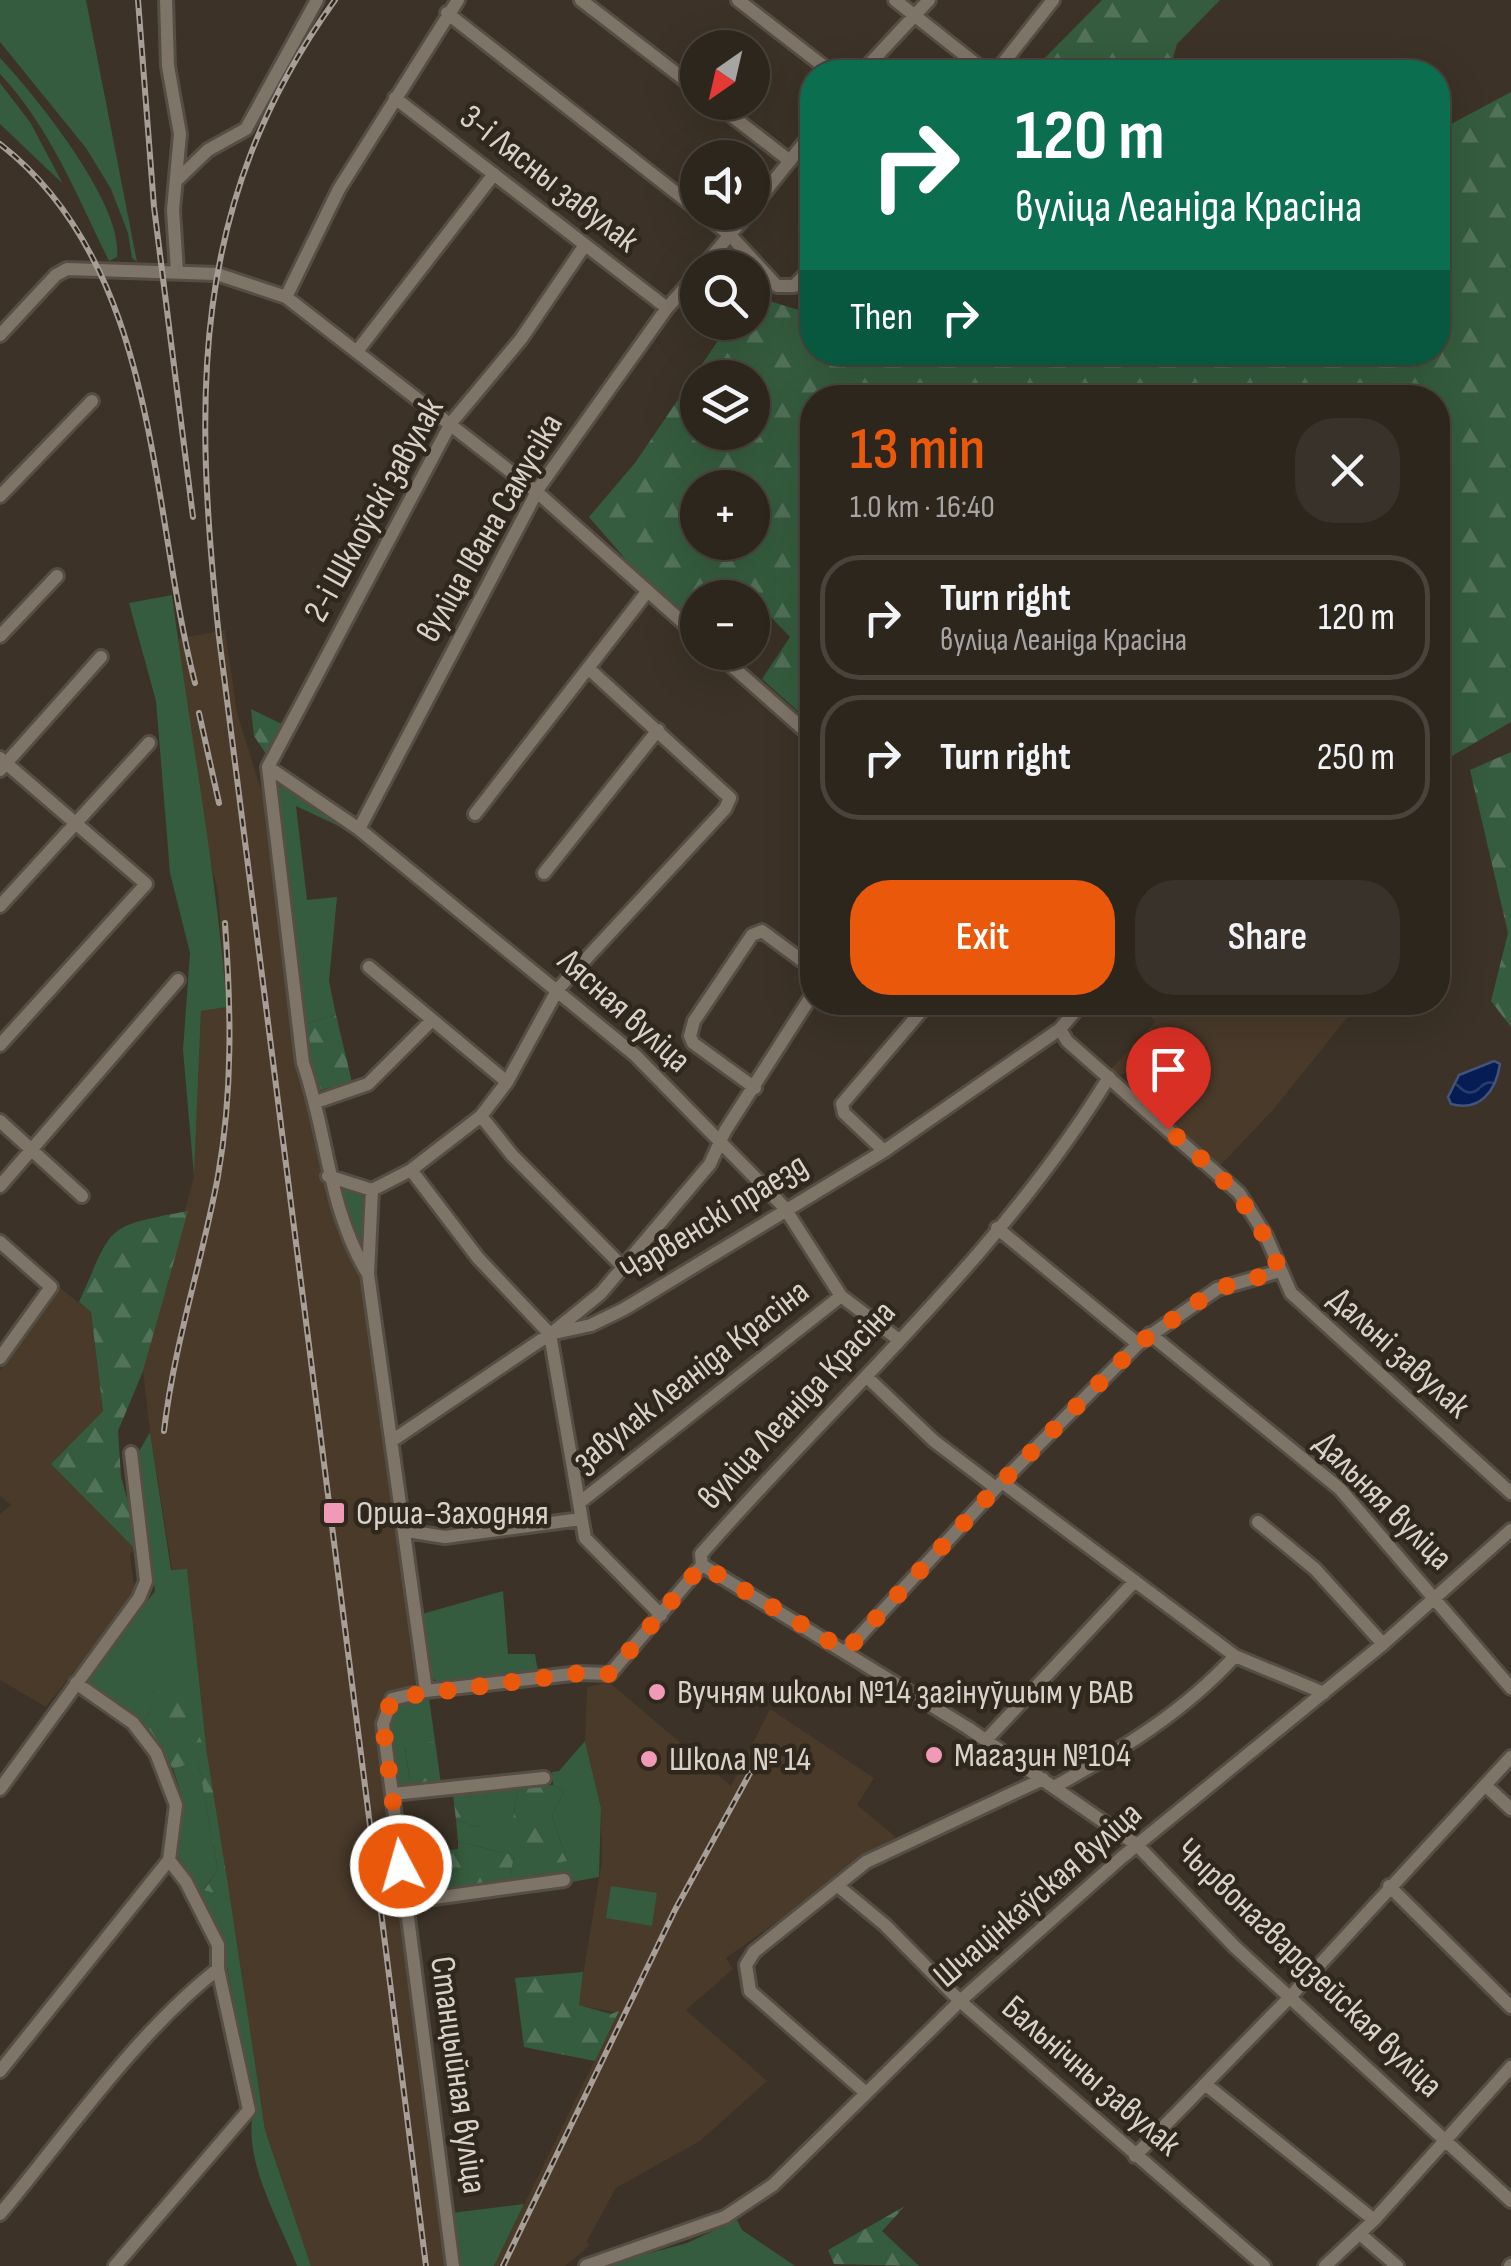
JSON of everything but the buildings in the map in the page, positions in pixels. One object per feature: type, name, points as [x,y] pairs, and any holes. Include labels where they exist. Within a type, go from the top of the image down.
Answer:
[{"type":"street","points":[[166,0],[168,66],[180,134],[177,272]]},
{"type":"street","points":[[177,180],[208,150],[246,130],[317,0]]},
{"type":"street","points":[[286,297],[339,189],[458,0]]},
{"type":"street","points":[[581,0],[680,76]]},
{"type":"street","points":[[738,0],[816,60]]},
{"type":"street","points":[[895,0],[971,60]]},
{"type":"street","points":[[874,60],[929,0]]},
{"type":"street","points":[[1006,60],[1053,0]]},
{"type":"street","points":[[447,13],[680,196]]},
{"type":"street","name":"3-і Лясны завулак","points":[[395,98],[666,308]]},
{"type":"street","points":[[737,120],[790,162]]},
{"type":"street","name":"вуліца Івана Самусіка","points":[[770,186],[800,148]]},
{"type":"street","points":[[358,350],[494,174]]},
{"type":"street","points":[[724,230],[777,286],[794,286],[800,280]]},
{"type":"street","name":"вуліца Івана Самусіка","points":[[717,250],[734,230]]},
{"type":"street","name":"2-і Шклоўскі завулак","points":[[268,767],[451,423],[521,338],[585,245]]},
{"type":"street","points":[[0,335],[56,275],[68,268],[218,274],[286,297],[538,493],[680,620]]},
{"type":"street","name":"вуліца Івана Самусіка","points":[[359,829],[538,493],[680,292]]},
{"type":"street","points":[[0,496],[92,401]]},
{"type":"street","points":[[0,636],[57,576]]},
{"type":"street","points":[[475,814],[647,592]]},
{"type":"street","points":[[0,1045],[146,884],[76,821],[2,764],[101,657]]},
{"type":"street","points":[[328,1176],[372,1190],[411,1170],[481,1116],[507,1082],[558,988],[717,820],[730,798],[588,668]]},
{"type":"street","points":[[737,670],[800,726]]},
{"type":"street","points":[[544,873],[658,730]]},
{"type":"street","points":[[0,906],[149,743]]},
{"type":"street","points":[[268,767],[303,1063],[316,1102],[328,1176],[344,1233],[368,1274]]},
{"type":"street","name":"Лясная вуліца","points":[[268,767],[359,829],[558,988],[635,1055],[784,1207],[840,1296],[898,1340]]},
{"type":"street","points":[[755,1088],[693,1043],[690,1036],[694,1021],[752,935],[762,931],[800,959]]},
{"type":"street","points":[[368,967],[507,1082]]},
{"type":"street","points":[[0,1186],[178,980]]},
{"type":"street","points":[[411,1170],[478,1258],[550,1334],[602,1293],[710,1164],[725,1131],[800,1014]]},
{"type":"street","points":[[884,1150],[844,1112],[842,1104],[918,1015]]},
{"type":"street","name":"Чэрвенскі праезд","points":[[392,1440],[550,1334],[590,1325],[624,1308],[784,1207],[884,1150],[1060,1030],[1072,1015]]},
{"type":"street","points":[[316,1102],[368,1084],[432,1020]]},
{"type":"street","name":"Дальні завулак","points":[[1060,1030],[1240,1193],[1266,1236],[1291,1293],[1511,1492]]},
{"type":"street","name":"вуліца Леаніда Красіна","points":[[426,1691],[580,1673],[610,1674],[702,1565],[701,1554],[783,1460],[868,1378],[997,1228],[1088,1112],[1109,1078]]},
{"type":"street","points":[[481,1116],[512,1156],[623,1267]]},
{"type":"street","points":[[0,1121],[82,1196]]},
{"type":"street","points":[[372,1190],[368,1274],[407,1530],[426,1691]]},
{"type":"street","name":"Дальняя вуліца","points":[[997,1228],[1340,1489],[1511,1688]]},
{"type":"street","points":[[0,1242],[51,1287],[0,1358]]},
{"type":"street","points":[[846,1651],[999,1485],[1144,1339],[1216,1289],[1280,1271]]},
{"type":"street","name":"завулак Леаніда Красіна","points":[[579,1503],[840,1296]]},
{"type":"street","name":"завулак Леаніда Красіна","points":[[550,1334],[586,1538],[661,1615]]},
{"type":"street","points":[[868,1378],[934,1440],[1135,1580],[1234,1656],[1324,1693]]},
{"type":"street","points":[[0,1789],[139,1598],[146,1581],[131,1453]]},
{"type":"street","points":[[407,1530],[445,1537],[581,1519]]},
{"type":"street","points":[[1258,1522],[1315,1568],[1384,1644]]},
{"type":"street","name":"Шчацінкаўская вуліца","points":[[586,2266],[725,2217],[750,2203],[960,2001],[1138,1844],[1384,1644],[1511,1530]]},
{"type":"street","name":"Чырвонагвардзейская вуліца","points":[[702,1565],[986,1740],[1138,1844],[1289,1998],[1511,2201]]},
{"type":"street","points":[[986,1740],[1135,1580]]},
{"type":"street","points":[[866,2093],[750,1992],[746,1977],[754,1952],[866,1862],[1048,1783],[1176,1713],[1199,1696],[1234,1656]]},
{"type":"street","points":[[0,2071],[169,1860],[176,1805],[156,1753],[133,1722],[76,1683]]},
{"type":"street","name":"Станцыйная вуліца","points":[[426,1691],[392,1698],[384,1710],[453,2266]]},
{"type":"street","points":[[1135,2156],[1289,1998],[1511,1757]]},
{"type":"street","points":[[392,1794],[544,1778]]},
{"type":"street","points":[[1485,1785],[1511,1809]]},
{"type":"street","points":[[115,2266],[248,2110],[218,1969],[218,1945],[186,1882],[169,1860]]},
{"type":"street","points":[[405,1902],[564,1880]]},
{"type":"street","name":"Бальнічны завулак","points":[[838,1886],[884,1925],[960,2001],[1264,2266]]},
{"type":"street","points":[[1390,1886],[1511,2007]]},
{"type":"street","points":[[0,2214],[194,1988],[218,1969]]},
{"type":"street","points":[[1325,2266],[1448,2141],[1511,2067]]},
{"type":"street","points":[[1205,2084],[1374,2220]]},
{"type":"street","points":[[1360,2234],[1397,2266]]},
{"type":"shaded area","points":[[225,630],[237,713],[265,802],[296,1059],[310,1099],[338,1233],[364,1276],[420,1699],[406,1701],[388,1724],[457,2266],[311,2266],[265,2130],[207,1754],[187,1570],[172,1570],[150,1432],[143,1371],[194,1176],[201,1011],[226,1007],[218,892],[206,845],[177,639]]},
{"type":"shaded area","points":[[1149,1015],[1349,1015],[1273,1110],[1217,1169],[1173,1128],[1184,1113],[1168,1098],[1165,1101],[1135,1069],[1117,1076],[1110,1070],[1155,1022]]},
{"type":"shaded area","points":[[60,1288],[91,1312],[103,1411],[51,1464],[135,1549],[130,1554],[135,1594],[46,1707],[0,1680],[0,1514],[11,1505],[0,1496],[0,1370]]},
{"type":"shaded area","points":[[609,1682],[731,1786],[770,1709],[874,1778],[857,1805],[896,1837],[726,1958],[733,1969],[686,2010],[767,2081],[700,2141],[616,2188],[587,2241],[589,2246],[565,2266],[494,2266],[618,2013],[578,2005],[602,1861],[601,1808],[585,1741],[587,1687]]},
{"type":"green space","points":[[0,0],[86,0],[137,262],[132,258],[128,233],[111,189],[86,148],[0,42]]},
{"type":"green space","points":[[1102,0],[1220,0],[1177,44],[1172,60],[1043,60]]},
{"type":"green space","points":[[0,58],[55,124],[93,181],[107,209],[117,257],[109,261],[48,139],[0,74]]},
{"type":"green space","points":[[0,83],[30,122],[63,184],[0,124]]},
{"type":"green space","points":[[1511,92],[1511,722],[1450,757],[1450,385],[800,385],[800,713],[762,679],[790,637],[770,616],[770,580],[680,580],[680,610],[642,578],[589,517],[635,463],[680,397],[680,450],[770,450],[770,360],[705,360],[718,340],[770,340],[770,301],[800,310],[800,365],[1450,365],[1450,125]]},
{"type":"green space","points":[[172,595],[210,852],[227,1007],[201,1011],[194,1176],[183,1050],[190,953],[170,873],[156,701],[129,603]]},
{"type":"green space","points":[[251,709],[284,725],[266,754],[254,736]]},
{"type":"green space","points":[[1511,752],[1511,1027],[1491,1001],[1508,933],[1470,770]]},
{"type":"green space","points":[[275,787],[284,787],[347,830],[296,806],[307,900],[337,897],[329,981],[336,1015],[304,1024]]},
{"type":"green space","points":[[336,1015],[352,1082],[321,1090],[309,1058],[304,1024]]},
{"type":"green space","points":[[344,1187],[366,1198],[364,1252],[350,1233],[339,1192]]},
{"type":"green space","points":[[188,1211],[143,1371],[118,1431],[121,1477],[139,1542],[135,1549],[51,1464],[103,1411],[91,1312],[79,1302],[106,1244],[125,1227]]},
{"type":"green space","points":[[150,1432],[171,1570],[187,1569],[207,1754],[190,1721],[160,1698],[143,1722],[90,1685],[88,1679],[155,1591],[137,1455]]},
{"type":"green space","points":[[503,1591],[508,1654],[535,1654],[538,1672],[437,1681],[431,1678],[422,1614]]},
{"type":"green space","points":[[175,1682],[207,1754],[230,1898],[204,1890],[218,1870],[198,1761],[173,1769],[143,1722],[159,1699],[157,1686]]},
{"type":"green space","points":[[429,1698],[435,1741],[405,1748],[411,1788],[398,1789],[388,1724],[394,1705]]},
{"type":"green space","points":[[435,1741],[441,1784],[411,1788],[405,1747]]},
{"type":"green space","points":[[585,1741],[601,1808],[599,1877],[572,1882],[567,1873],[510,1882],[514,1855],[458,1842],[456,1820],[477,1827],[492,1814],[485,1791],[518,1788],[513,1819],[567,1861],[552,1816],[564,1791],[553,1785],[552,1772],[559,1771]]},
{"type":"green space","points":[[198,1760],[218,1870],[204,1889],[230,1898],[265,2130],[311,2266],[297,2266],[257,2168],[251,2128],[254,2108],[222,1940],[177,1854],[182,1796],[173,1769]]},
{"type":"green space","points":[[553,1785],[564,1791],[552,1816],[567,1861],[531,1868],[513,1819],[518,1788]]},
{"type":"green space","points":[[485,1791],[493,1814],[477,1827],[456,1820],[453,1794]]},
{"type":"green space","points":[[458,1842],[514,1855],[510,1882],[411,1896],[406,1855],[458,1849]]},
{"type":"green space","points":[[611,1886],[657,1893],[652,1926],[606,1918]]},
{"type":"green space","points":[[583,1972],[579,2005],[611,2014],[619,2011],[595,2061],[524,2047],[515,1978]]},
{"type":"green space","points":[[524,2204],[494,2266],[457,2266],[451,2213]]},
{"type":"green space","points":[[905,2206],[882,2231],[919,2266],[834,2264],[828,2250]]},
{"type":"green space","points":[[737,2220],[742,2230],[795,2266],[602,2266],[687,2243]]},
{"type":"water","points":[[1494,1061],[1500,1064],[1498,1074],[1485,1097],[1470,1105],[1451,1104],[1448,1097],[1459,1075]]},
{"type":"railway","points":[[138,0],[154,207],[193,517]]},
{"type":"railway","points":[[335,0],[287,76],[251,152],[227,229],[212,306],[206,385],[206,466],[219,637],[426,2266]]},
{"type":"railway","points":[[0,144],[52,195],[92,256],[120,322],[140,393],[195,683]]},
{"type":"railway","points":[[199,713],[219,803]]},
{"type":"railway","points":[[164,1431],[174,1367],[223,1144],[229,1050],[225,923]]},
{"type":"railway","points":[[503,2266],[675,1910],[750,1773]]},
{"type":"place","name":"Орша-Заходняя","points":[[334,1513]]},
{"type":"place","name":"Вучням школы №14 загінуўшым у ВАВ","points":[[657,1692]]},
{"type":"place","name":"Магазин №104","points":[[934,1755]]},
{"type":"place","name":"Школа № 14","points":[[649,1759]]},
{"type":"route","points":[[401,1866],[383,1724],[384,1710],[392,1698],[580,1673],[610,1674],[702,1565],[846,1651],[996,1488],[1138,1344],[1216,1289],[1251,1276],[1280,1271],[1266,1236],[1240,1193],[1168,1129]]}]
